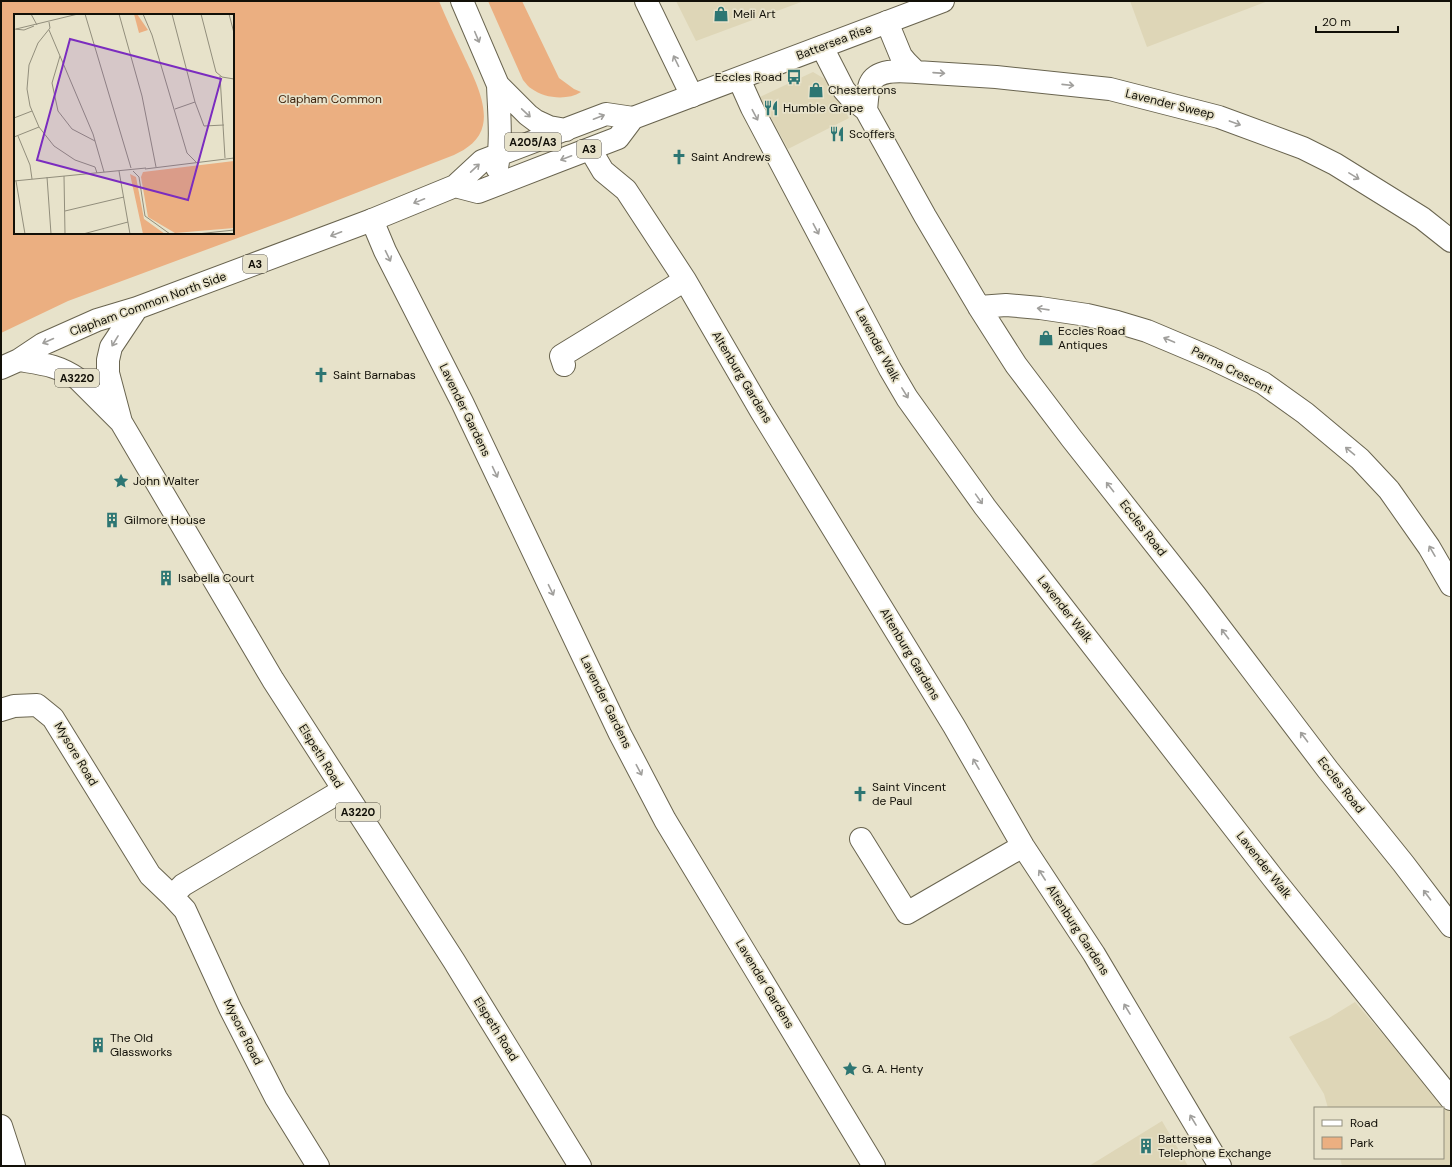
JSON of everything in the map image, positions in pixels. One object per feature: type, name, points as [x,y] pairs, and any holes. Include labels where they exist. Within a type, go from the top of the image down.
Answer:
[{"type":"main road","name":"A3","points":[[462,1],[498,85],[500,127],[499,155],[493,179],[486,188]]},
{"type":"main road","points":[[646,1],[692,96]]},
{"type":"main road","name":"Battersea Rise","points":[[634,118],[943,1]]},
{"type":"main road","points":[[887,22],[901,56],[916,72]]},
{"type":"main road","name":"Eccles Road","points":[[822,47],[844,90],[851,98],[866,110],[925,216],[979,307],[1016,365],[1072,439],[1191,589],[1328,770],[1451,926]]},
{"type":"main road","points":[[866,110],[870,83],[874,79],[883,73],[896,71],[916,72]]},
{"type":"main road","name":"Lavender Sweep","points":[[916,72],[996,77],[1110,89],[1219,117],[1303,148],[1335,164],[1422,218],[1451,241]]},
{"type":"main road","name":"Lavender Walk","points":[[739,79],[752,108],[890,369],[912,404],[994,519],[1273,878],[1451,1099]]},
{"type":"main road","name":"A3","points":[[498,85],[528,116],[549,127],[566,130],[606,114],[634,118]]},
{"type":"main road","name":"A3","points":[[455,186],[478,192],[618,138],[634,118]]},
{"type":"main road","name":"Clapham Common North Side","points":[[10,364],[43,344],[97,320],[137,308],[372,220],[455,186],[482,161],[566,130]]},
{"type":"main road","name":"Altenburg Gardens","points":[[590,149],[603,171],[626,190],[685,280],[765,418],[954,726],[1023,846],[1094,954],[1220,1166]]},
{"type":"main road","name":"Lavender Gardens","points":[[372,220],[385,251],[462,402],[620,734],[665,820],[874,1166]]},
{"type":"main road","points":[[564,365],[561,356],[685,280]]},
{"type":"main road","name":"Parma Crescent","points":[[979,307],[1006,305],[1040,308],[1087,315],[1117,322],[1147,331],[1204,355],[1263,383],[1285,398],[1360,459],[1390,490],[1429,547],[1451,585]]},
{"type":"main road","name":"Elspeth Road","points":[[121,422],[108,373],[108,360],[111,347],[137,308]]},
{"type":"main road","name":"Elspeth Road","points":[[10,364],[60,368],[72,374],[121,422],[273,680],[454,961],[580,1166]]},
{"type":"main road","name":"Mysore Road","points":[[1,710],[14,706],[37,705],[54,718],[150,875],[185,910],[230,1008],[276,1098],[318,1166]]},
{"type":"main road","points":[[172,896],[183,885],[343,790]]},
{"type":"main road","points":[[861,839],[907,913],[1023,846]]},
{"type":"main road","points":[[1,1126],[14,1166]]},
{"type":"shaded area","points":[[676,1],[804,1],[696,41]]},
{"type":"shaded area","points":[[1130,1],[1268,1],[1147,47]]},
{"type":"shaded area","points":[[813,72],[830,82],[849,118],[788,149],[760,97]]},
{"type":"shaded area","points":[[1355,1002],[1451,1113],[1451,1166],[1342,1166],[1340,1159],[1444,1159],[1444,1107],[1328,1107],[1324,1094],[1289,1037],[1329,1018]]},
{"type":"shaded area","name":"Battersea Telephone Exchange","points":[[1162,1121],[1188,1166],[1089,1166]]},
{"type":"green space","name":"Clapham Common","points":[[1,1],[439,1],[478,87],[483,107],[483,125],[476,140],[468,147],[454,155],[289,219],[68,301],[1,333]]},
{"type":"green space","points":[[488,1],[522,1],[559,78],[574,89],[581,92],[569,97],[556,97],[543,95],[528,86],[523,80]]},
{"type":"place","name":"Meli Art","points":[[721,14]]},
{"type":"place","name":"Eccles Road","points":[[794,77]]},
{"type":"place","name":"Chestertons","points":[[816,90]]},
{"type":"place","name":"Humble Grape","points":[[771,108]]},
{"type":"place","name":"Scoffers","points":[[837,134]]},
{"type":"place","name":"Saint Andrews","points":[[679,157]]},
{"type":"place","name":"Eccles Road Antiques","points":[[1046,338]]},
{"type":"place","name":"Saint Barnabas","points":[[321,375]]},
{"type":"place","name":"John Walter","points":[[121,481]]},
{"type":"place","name":"Gilmore House","points":[[112,520]]},
{"type":"place","name":"Isabella Court","points":[[166,578]]},
{"type":"place","name":"Saint Vincent de Paul","points":[[860,794]]},
{"type":"place","name":"The Old Glassworks","points":[[98,1045]]},
{"type":"place","name":"G. A. Henty","points":[[850,1069]]},
{"type":"place","name":"Battersea Telephone Exchange","points":[[1146,1146]]}]
